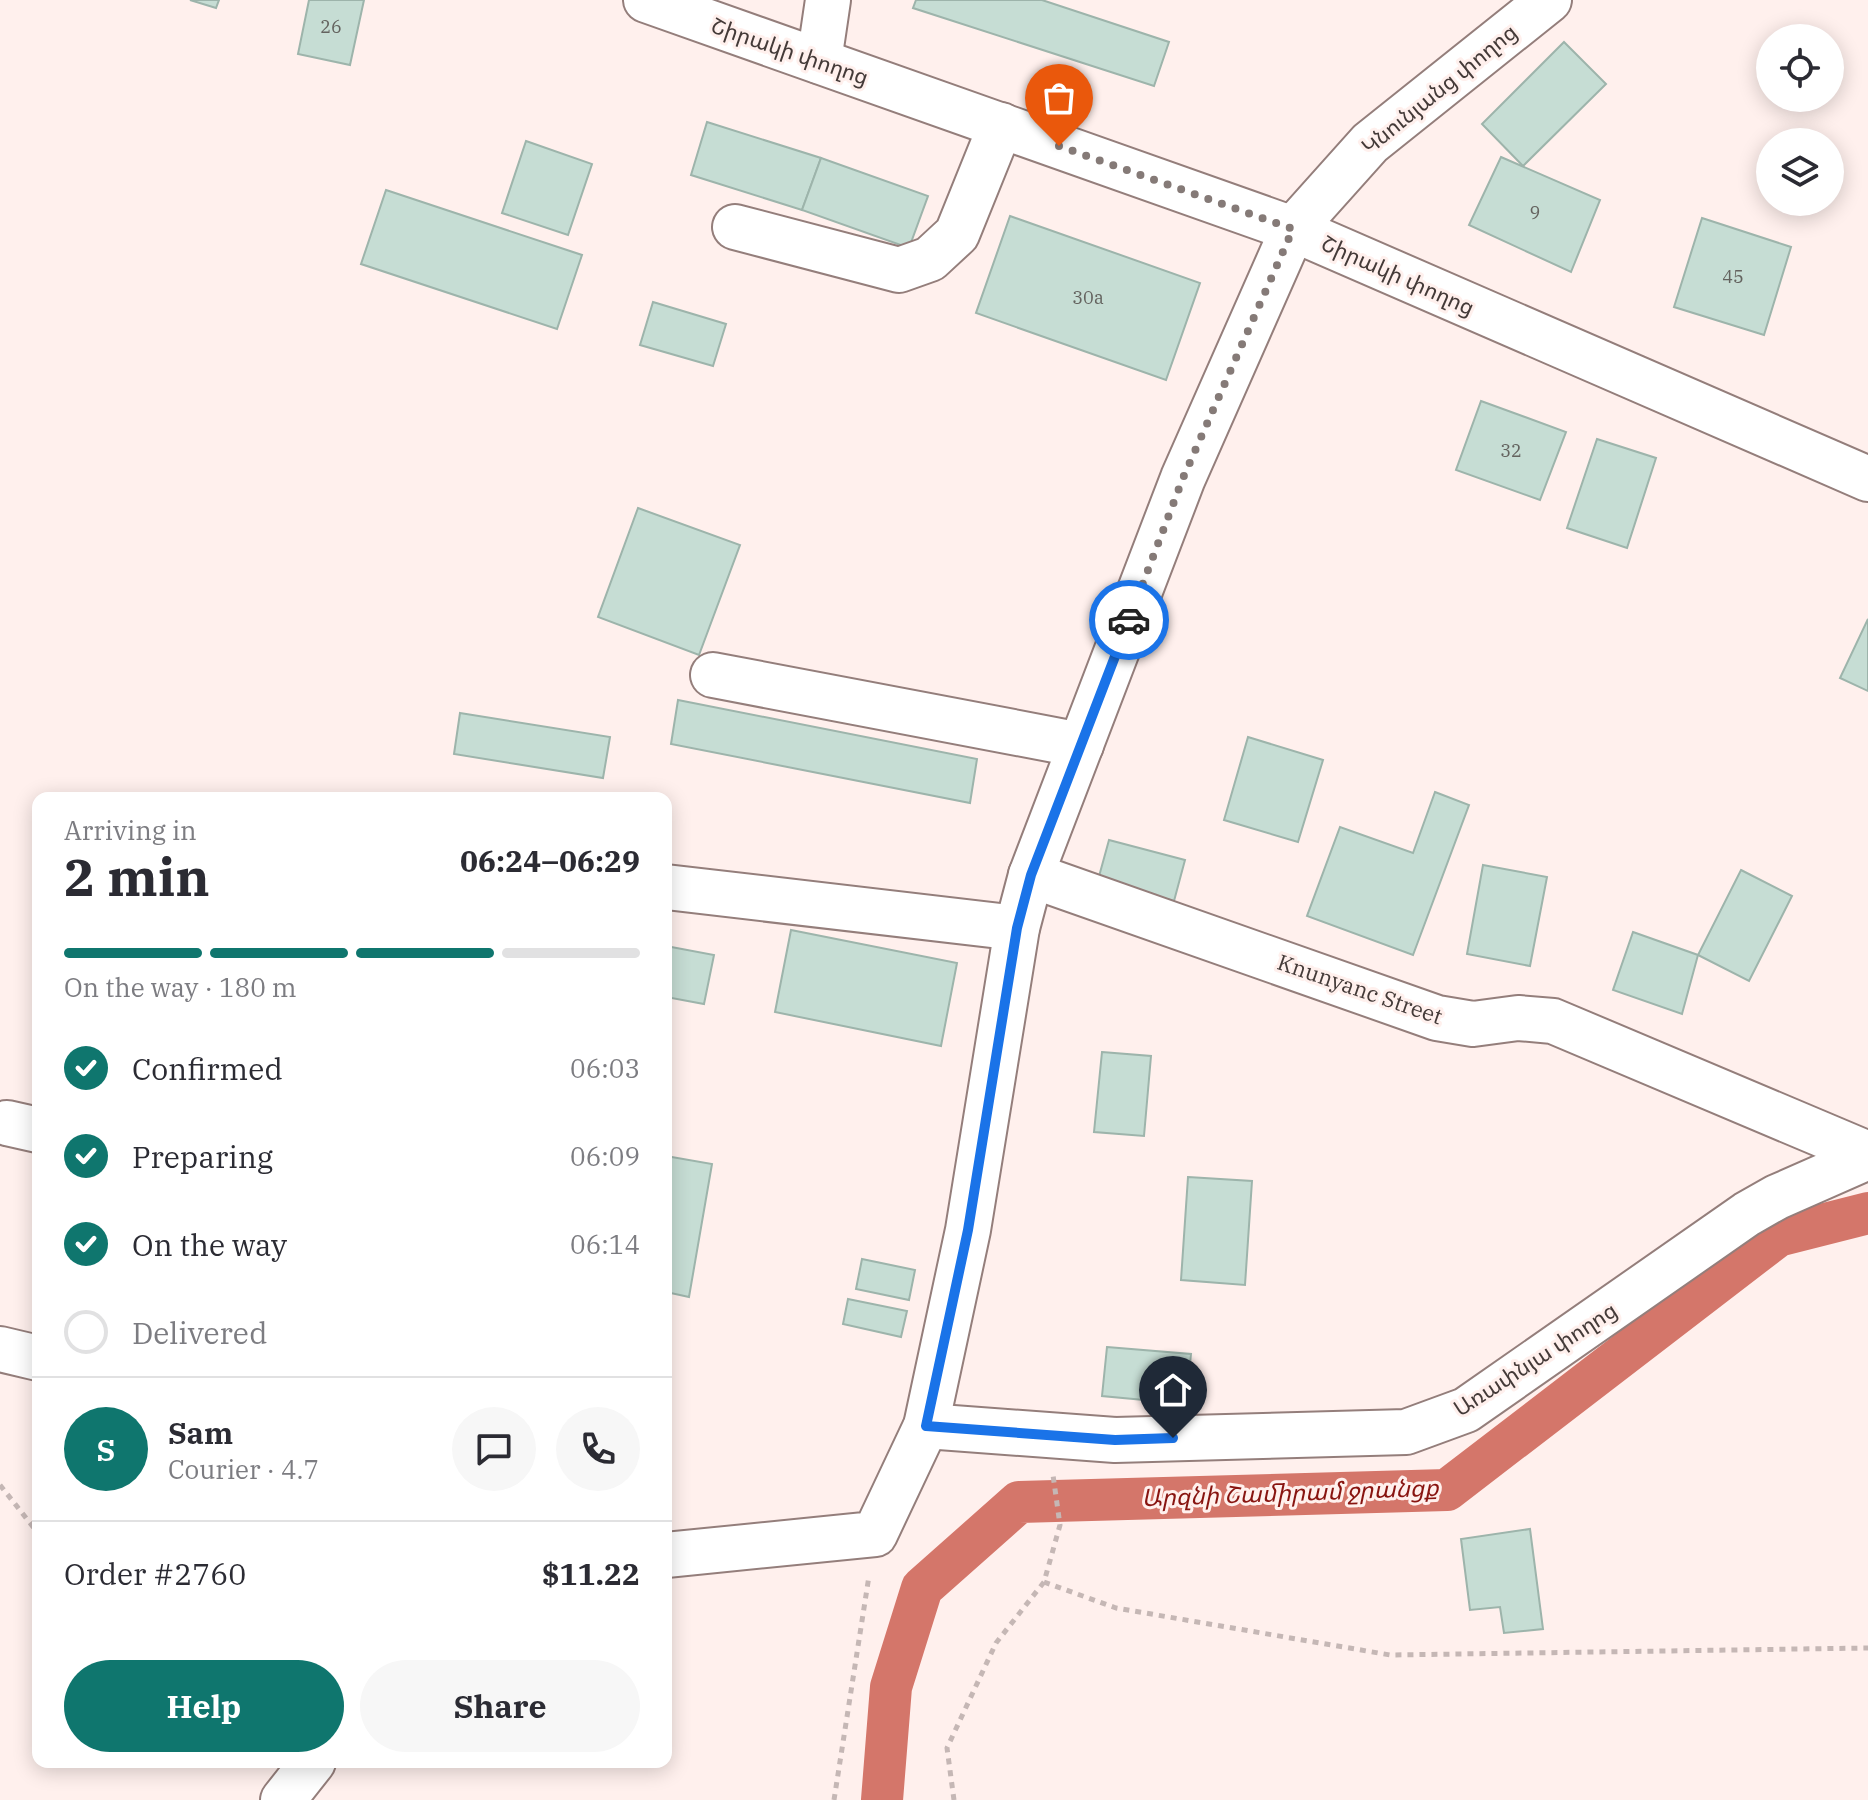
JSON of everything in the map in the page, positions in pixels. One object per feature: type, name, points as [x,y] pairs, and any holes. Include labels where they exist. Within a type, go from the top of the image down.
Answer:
[{"type":"street","name":"Շիրակի փողոց","points":[[646,0],[1293,229],[1868,479]]},
{"type":"street","points":[[819,61],[828,0]]},
{"type":"street","name":"Կնունյանց փողոց","points":[[875,1534],[926,1426],[968,1230],[1017,928],[1031,875],[1183,478],[1293,229],[1370,143],[1549,0]]},
{"type":"street","points":[[735,227],[899,270],[930,259],[957,234],[1001,125]]},
{"type":"street","points":[[713,675],[1081,745]]},
{"type":"street","name":"Knunyanc Street","points":[[1031,875],[1437,1018],[1473,1024],[1518,1018],[1553,1021],[1868,1156]]},
{"type":"street","points":[[672,888],[1017,928]]},
{"type":"street","name":"Առափնյա փողոց","points":[[926,1426],[1115,1440],[1406,1432],[1466,1410],[1747,1214],[1868,1156]]},
{"type":"street","points":[[0,1349],[32,1357]]},
{"type":"street","points":[[672,1554],[875,1534]]},
{"type":"street","points":[[283,1800],[308,1768]]},
{"type":"path","points":[[954,1800],[947,1748],[996,1643],[1044,1582],[1060,1525],[1051,1462]]},
{"type":"path","points":[[0,1485],[32,1525]]},
{"type":"path","points":[[834,1800],[875,1534]]},
{"type":"path","points":[[1044,1582],[1116,1608],[1390,1655],[1868,1648]]},
{"type":"building","points":[[190,0],[219,0],[216,8]]},
{"type":"building","points":[[309,0],[364,0],[350,65],[298,54]]},
{"type":"building","points":[[916,0],[1042,0],[1169,42],[1154,86],[913,8]]},
{"type":"building","points":[[1564,42],[1606,84],[1523,166],[1482,124]]},
{"type":"building","points":[[707,122],[821,158],[802,210],[691,175]]},
{"type":"building","points":[[526,141],[592,164],[568,235],[502,213]]},
{"type":"building","points":[[1501,157],[1600,200],[1571,272],[1469,225]]},
{"type":"building","points":[[821,158],[928,196],[909,248],[802,210]]},
{"type":"building","points":[[386,190],[582,255],[557,329],[361,264]]},
{"type":"building","points":[[1010,216],[1200,283],[1166,380],[976,313]]},
{"type":"building","points":[[1702,218],[1791,247],[1764,335],[1674,307]]},
{"type":"building","points":[[653,302],[726,324],[713,366],[640,345]]},
{"type":"building","points":[[1481,401],[1566,432],[1540,500],[1456,470]]},
{"type":"building","points":[[1597,439],[1656,458],[1627,548],[1567,528]]},
{"type":"building","points":[[638,508],[740,545],[699,655],[598,617]]},
{"type":"building","points":[[1868,619],[1868,691],[1840,678]]},
{"type":"building","points":[[678,700],[977,759],[970,803],[671,744]]},
{"type":"building","points":[[460,713],[610,737],[603,778],[454,754]]},
{"type":"building","points":[[1248,737],[1323,760],[1298,842],[1224,820]]},
{"type":"building","points":[[1435,792],[1469,805],[1413,955],[1307,916],[1340,827],[1413,853]]},
{"type":"building","points":[[1109,840],[1185,860],[1174,901],[1098,880]]},
{"type":"building","points":[[1483,865],[1547,877],[1530,966],[1467,954]]},
{"type":"building","points":[[1741,870],[1792,896],[1749,981],[1698,955]]},
{"type":"building","points":[[791,930],[957,963],[941,1046],[775,1012]]},
{"type":"building","points":[[1633,932],[1698,955],[1682,1014],[1613,990]]},
{"type":"building","points":[[672,947],[714,955],[704,1004],[672,998]]},
{"type":"building","points":[[1102,1052],[1151,1056],[1144,1136],[1094,1132]]},
{"type":"building","points":[[672,1157],[712,1164],[689,1297],[672,1293]]},
{"type":"building","points":[[1188,1177],[1252,1181],[1245,1285],[1181,1280]]},
{"type":"building","points":[[862,1259],[915,1270],[909,1300],[856,1289]]},
{"type":"building","points":[[848,1299],[907,1311],[901,1337],[843,1324]]},
{"type":"building","points":[[1107,1347],[1191,1354],[1186,1404],[1102,1396]]},
{"type":"building","points":[[1530,1529],[1543,1629],[1504,1633],[1500,1607],[1470,1610],[1461,1539]]},
{"type":"waterway","name":"Արզնի Շամիրամ ջրանցք","points":[[882,1800],[891,1687],[922,1588],[1019,1502],[1447,1490],[1778,1236],[1868,1213]]},
{"type":"way so far","points":[[1059,146],[1293,229],[1183,478],[1129,620]]},
{"type":"route","points":[[1129,620],[1031,875],[1017,928],[968,1230],[926,1426],[1115,1440],[1173,1438]]}]
